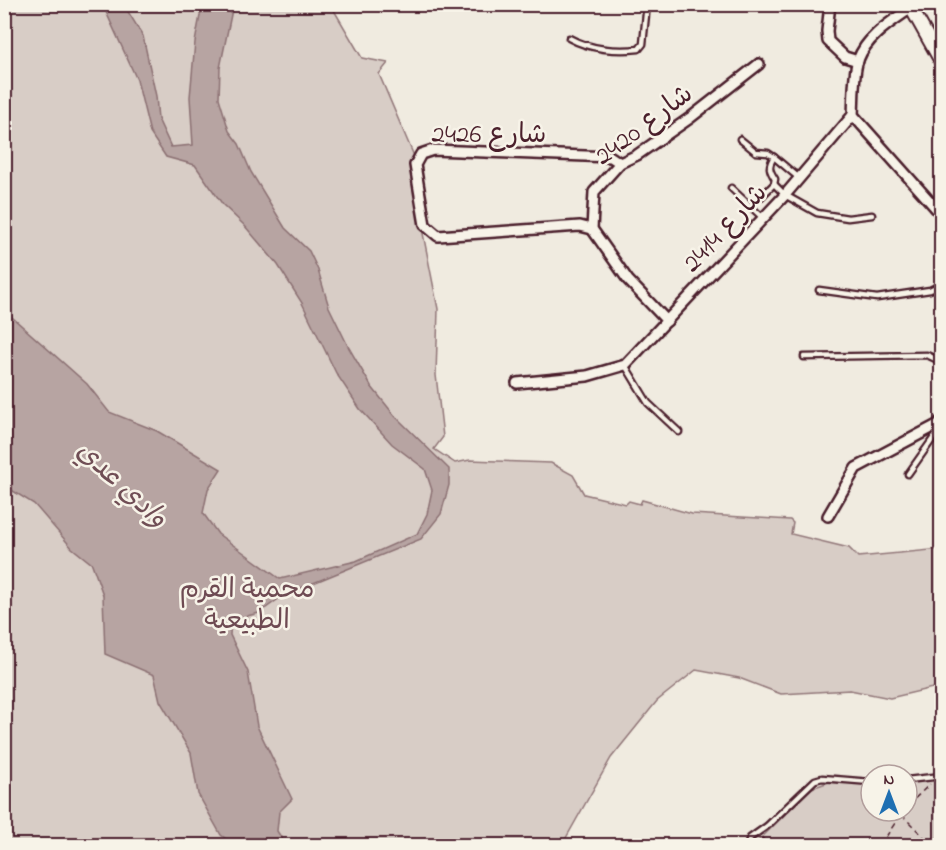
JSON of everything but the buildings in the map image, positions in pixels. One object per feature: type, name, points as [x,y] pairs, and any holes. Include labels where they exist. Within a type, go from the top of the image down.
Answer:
[{"type":"main road","points":[[910,6],[942,63]]},
{"type":"street","points":[[830,4],[826,36],[828,41],[845,57],[858,61]]},
{"type":"street","points":[[910,6],[865,45],[858,61],[853,115],[942,215]]},
{"type":"street","name":"2420 شارع","points":[[592,229],[594,192],[620,163],[637,155],[681,124],[759,64]]},
{"type":"street","name":"2414 شارع","points":[[625,365],[784,195],[853,115]]},
{"type":"street","name":"2426 شارع","points":[[592,229],[580,226],[438,236],[425,225],[415,165],[421,154],[433,150],[610,157],[620,163]]},
{"type":"street","points":[[592,229],[628,280],[667,321]]},
{"type":"street","points":[[517,383],[587,376],[625,365]]},
{"type":"street","points":[[828,516],[856,468],[939,429]]},
{"type":"lane","points":[[569,38],[582,46],[639,49],[643,44],[647,4]]},
{"type":"lane","points":[[740,139],[756,152],[768,153],[799,178]]},
{"type":"lane","points":[[761,196],[774,184],[775,179],[770,171],[770,164],[774,157]]},
{"type":"lane","points":[[774,184],[784,195],[817,213],[848,218],[872,216]]},
{"type":"lane","points":[[731,188],[763,218]]},
{"type":"lane","points":[[819,290],[877,298],[930,290],[942,284]]},
{"type":"lane","points":[[804,357],[927,355],[942,362]]},
{"type":"lane","points":[[625,365],[648,403],[679,432]]},
{"type":"lane","points":[[908,474],[939,429]]},
{"type":"lane","points":[[919,779],[939,777]]},
{"type":"lane","points":[[747,846],[750,838],[815,780],[822,778],[859,781]]},
{"type":"path","points":[[919,795],[939,777]]},
{"type":"path","points":[[880,846],[894,823]]},
{"type":"path","points":[[911,823],[932,846]]},
{"type":"path","points":[[758,833],[771,846]]},
{"type":"path","points":[[921,846],[928,841]]},
{"type":"green space","name":"محمية القرم الطبيعية","points":[[5,5],[331,5],[362,58],[388,63],[379,74],[414,156],[411,173],[438,309],[436,375],[443,437],[434,449],[455,463],[470,460],[551,463],[573,475],[584,494],[626,504],[629,501],[640,504],[642,500],[692,514],[790,520],[793,523],[791,534],[849,548],[858,557],[941,549],[941,686],[890,698],[850,690],[781,694],[739,678],[696,670],[657,701],[611,758],[562,845],[5,846]]},
{"type":"green space","points":[[941,777],[941,845],[753,846],[812,788],[832,781],[859,784],[859,823],[919,823],[919,780]]},
{"type":"water","name":"وادي عدي","points":[[101,5],[124,5],[143,36],[156,96],[158,119],[171,147],[193,145],[190,97],[195,42],[202,5],[233,5],[220,68],[219,98],[229,131],[239,144],[251,172],[285,228],[309,251],[318,270],[329,307],[371,386],[395,416],[449,469],[449,485],[441,514],[421,539],[284,595],[259,613],[231,620],[230,635],[248,672],[257,726],[292,799],[279,812],[277,831],[286,845],[234,845],[221,835],[198,794],[191,753],[160,701],[154,675],[105,654],[103,595],[92,564],[72,548],[34,504],[5,486],[5,311],[87,384],[109,412],[157,431],[221,469],[208,489],[203,513],[218,534],[280,579],[356,561],[417,534],[427,514],[432,490],[425,469],[392,444],[360,409],[336,373],[302,303],[278,265],[244,225],[223,205],[195,165],[166,157],[150,133],[137,80]]}]
